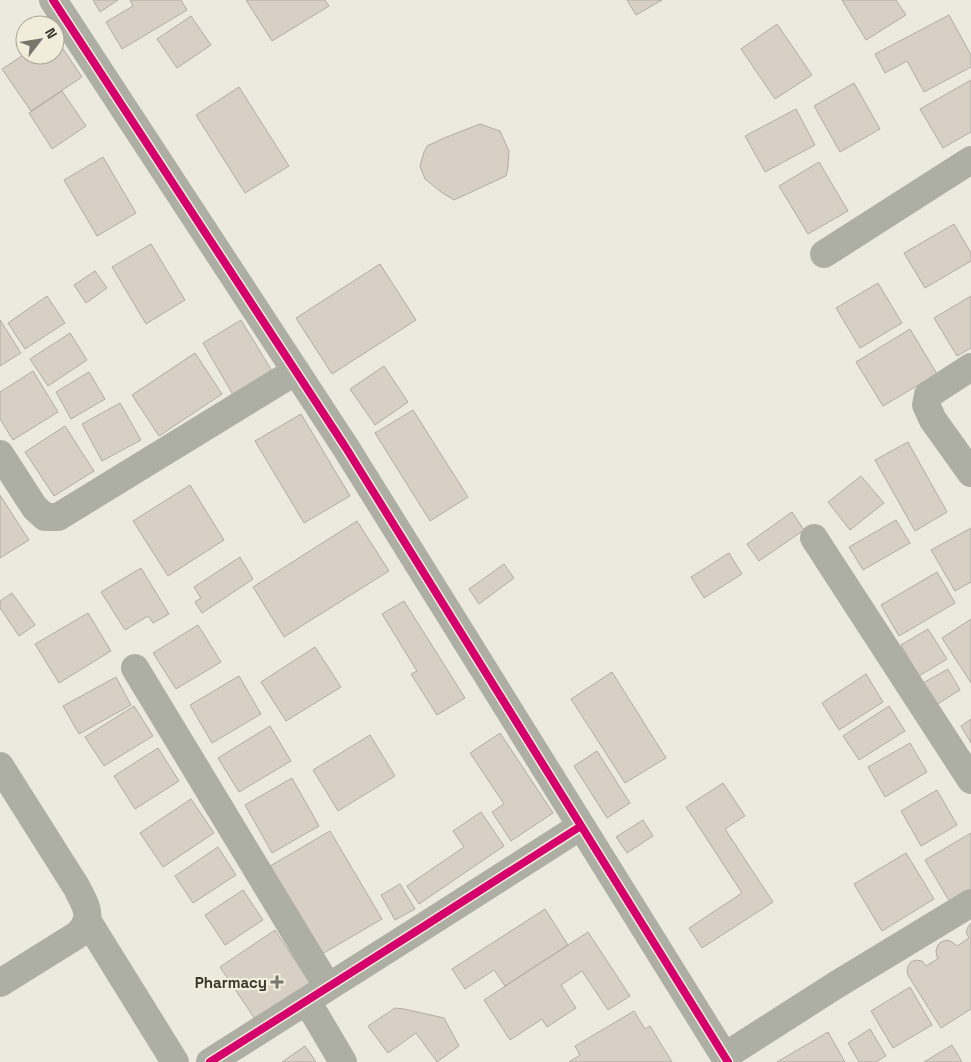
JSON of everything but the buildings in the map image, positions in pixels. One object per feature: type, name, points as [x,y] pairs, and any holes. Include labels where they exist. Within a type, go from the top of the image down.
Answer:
[{"type":"street","points":[[53,0],[351,457],[726,1059],[836,985],[971,902]]},
{"type":"street","points":[[824,254],[971,160]]},
{"type":"street","points":[[971,367],[928,395],[926,404],[933,420],[971,473]]},
{"type":"street","points":[[0,454],[35,508],[45,518],[58,517],[296,371]]},
{"type":"street","points":[[814,538],[971,780]]},
{"type":"street","points":[[135,668],[318,994],[342,1062]]},
{"type":"street","points":[[4,782],[77,888],[86,908],[87,920],[175,1062]]},
{"type":"street","points":[[210,1062],[581,826]]},
{"type":"street","points":[[0,983],[77,935],[87,920]]},
{"type":"cycle path","points":[[53,0],[346,448],[728,1062]]},
{"type":"cycle path","points":[[210,1062],[581,826]]},
{"type":"place","name":"Pharmacy","points":[[277,982]]}]
